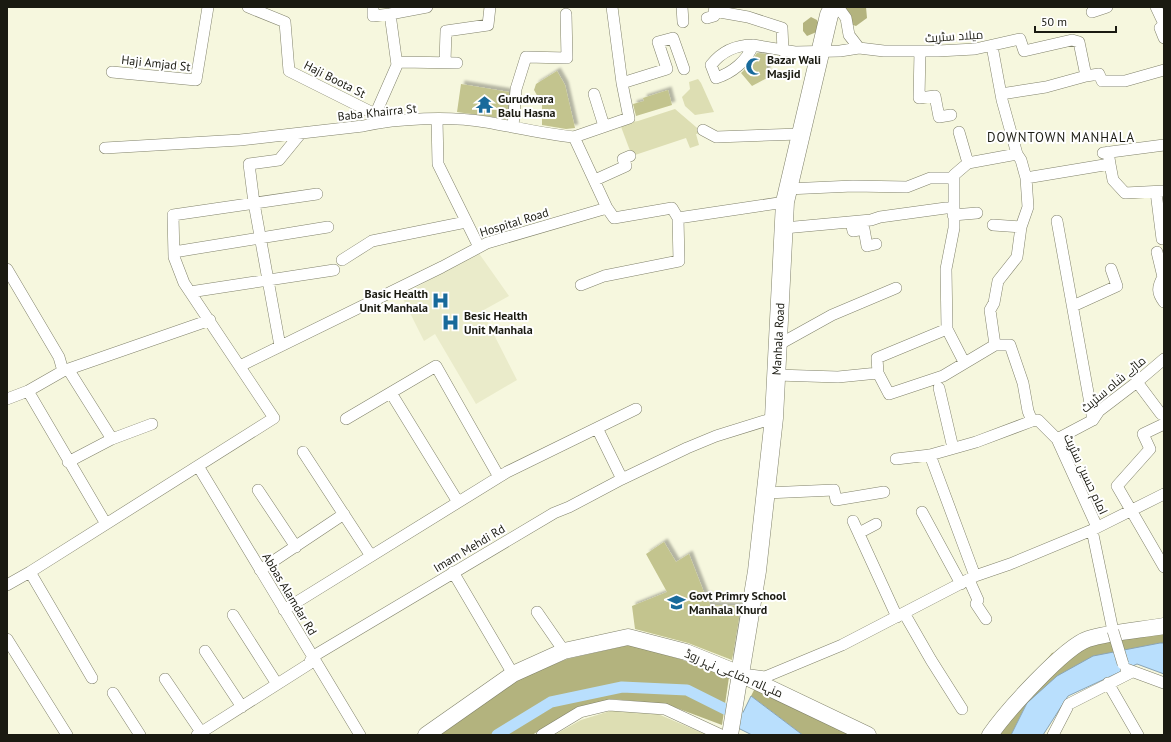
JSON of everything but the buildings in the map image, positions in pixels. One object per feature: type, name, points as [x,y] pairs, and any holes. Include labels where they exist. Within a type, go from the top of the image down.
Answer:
[{"type":"main road","name":"Manhala Road","points":[[739,680],[742,628],[757,571],[774,418],[786,195],[829,15],[833,7]]},
{"type":"street","name":"Haji Amjad St","points":[[112,72],[196,80],[208,7]]},
{"type":"street","name":"Haji Boota St","points":[[248,7],[285,22],[289,71],[371,112],[378,119]]},
{"type":"street","points":[[373,7],[373,16],[428,7]]},
{"type":"street","points":[[445,62],[446,31],[488,25],[490,7]]},
{"type":"street","points":[[581,285],[604,276],[679,261],[678,218],[672,208],[614,218],[607,208],[574,137],[629,118],[622,83],[612,7]]},
{"type":"street","points":[[682,7],[683,22]]},
{"type":"street","points":[[838,7],[846,18],[849,35],[859,48]]},
{"type":"street","points":[[1092,12],[1107,7]]},
{"type":"street","points":[[1156,7],[1164,24],[1160,28],[1164,38]]},
{"type":"street","points":[[707,18],[714,16],[714,11],[748,17],[782,28],[783,51]]},
{"type":"street","points":[[378,119],[397,64],[390,14]]},
{"type":"street","points":[[513,127],[516,89],[526,57],[567,58],[566,14]]},
{"type":"street","points":[[622,83],[667,69],[658,42],[672,38],[684,69]]},
{"type":"street","name":"میلاد سٹریٹ","points":[[753,45],[795,52],[840,51],[859,48],[884,51],[920,52],[974,49],[1020,39],[1024,51],[1076,40],[1079,42],[1086,76]]},
{"type":"street","points":[[992,46],[1001,94],[1016,154],[1021,160],[1026,178],[1028,207],[1021,226],[1017,257],[998,281],[994,303],[990,310],[994,345]]},
{"type":"street","points":[[920,52],[919,98],[935,96],[939,117],[951,115]]},
{"type":"street","points":[[401,62],[457,63]]},
{"type":"street","points":[[1001,94],[1046,87],[1099,74],[1102,81],[1125,81],[1164,70]]},
{"type":"street","points":[[594,94],[604,126]]},
{"type":"street","name":"Baba Khairra St","points":[[105,148],[240,140],[363,126],[378,119],[484,122],[574,137]]},
{"type":"street","points":[[437,120],[438,164],[479,247]]},
{"type":"street","points":[[703,130],[716,137],[800,134]]},
{"type":"street","points":[[959,132],[968,163]]},
{"type":"street","points":[[280,346],[254,203],[250,164],[279,160],[301,133]]},
{"type":"street","points":[[1162,239],[1160,192],[1125,193],[1113,180],[1110,164],[1105,153],[1164,145]]},
{"type":"street","points":[[964,362],[947,329],[946,269],[954,228],[954,175],[968,163],[1016,154]]},
{"type":"street","points":[[595,180],[626,166],[623,159],[630,156]]},
{"type":"street","points":[[1026,178],[1110,164]]},
{"type":"street","points":[[678,218],[786,195],[853,186],[907,187],[930,178],[954,178]]},
{"type":"street","points":[[7,585],[274,418],[184,283],[174,258],[173,215],[317,194]]},
{"type":"street","name":"Hospital Road","points":[[240,366],[435,270],[486,243],[607,208]]},
{"type":"street","points":[[784,228],[953,211],[977,213]]},
{"type":"street","points":[[1057,221],[1093,420]]},
{"type":"street","points":[[342,260],[372,241],[466,222]]},
{"type":"street","points":[[851,222],[853,231],[864,229],[867,246],[876,244]]},
{"type":"street","points":[[993,225],[1021,226]]},
{"type":"street","points":[[174,252],[328,227]]},
{"type":"street","points":[[1157,252],[1163,277],[1158,285],[1158,295],[1164,302]]},
{"type":"street","points":[[7,269],[59,357],[65,370],[112,439]]},
{"type":"street","points":[[1073,306],[1117,286],[1111,269]]},
{"type":"street","points":[[190,292],[334,270]]},
{"type":"street","points":[[778,344],[832,315],[896,288]]},
{"type":"street","points":[[7,399],[28,391],[65,370],[210,320]]},
{"type":"street","points":[[896,459],[930,455],[1032,421],[1028,411],[1023,383],[1010,345],[994,345],[944,376],[890,394],[878,373],[877,358],[947,329]]},
{"type":"street","name":"ماڑے شاہ سٹریٹ","points":[[1057,439],[1093,420],[1099,411],[1164,359]]},
{"type":"street","points":[[346,419],[436,366],[499,477]]},
{"type":"street","points":[[776,375],[838,378],[878,373]]},
{"type":"street","points":[[1137,382],[1161,414],[1164,414]]},
{"type":"street","points":[[939,388],[953,448]]},
{"type":"street","points":[[28,391],[68,462],[106,524]]},
{"type":"street","points":[[391,393],[458,502]]},
{"type":"street","points":[[284,610],[499,477],[636,409]]},
{"type":"street","name":"Imam Mehdi Rd","points":[[199,734],[309,664],[312,657],[554,513],[569,507],[622,479],[716,436],[774,418]]},
{"type":"street","name":"امام حسین سٹریٹ","points":[[1032,421],[1038,420],[1057,439],[1094,528],[1113,631],[1125,669],[1132,672]]},
{"type":"street","points":[[68,462],[112,439],[152,424]]},
{"type":"street","points":[[1164,424],[1143,434],[1150,449],[1117,486],[1164,567]]},
{"type":"street","points":[[597,428],[622,479]]},
{"type":"street","points":[[303,452],[371,556]]},
{"type":"street","points":[[930,455],[969,580],[978,600],[976,604],[986,619]]},
{"type":"street","name":"Abbas Alamdar Rd","points":[[198,466],[360,735]]},
{"type":"street","points":[[258,490],[296,546]]},
{"type":"street","points":[[766,493],[834,490],[836,500],[884,492]]},
{"type":"street","points":[[542,735],[580,712],[609,705],[665,709],[727,734],[739,680],[765,677],[842,645],[969,580],[1094,528],[1132,511],[1164,494]]},
{"type":"street","points":[[922,512],[969,580]]},
{"type":"street","points":[[260,570],[344,514]]},
{"type":"street","points":[[852,521],[901,615],[962,708]]},
{"type":"street","points":[[859,533],[876,524]]},
{"type":"street","points":[[30,572],[92,678]]},
{"type":"street","points":[[453,572],[513,674]]},
{"type":"street","points":[[537,612],[564,652]]},
{"type":"street","points":[[233,615],[277,684]]},
{"type":"street","points":[[990,735],[1000,720],[1055,662],[1087,640],[1164,626]]},
{"type":"street","name":"منہالہ دفاعی نہر روڈ","points":[[426,735],[513,674],[564,652],[628,638],[686,652],[739,680],[868,735]]},
{"type":"street","points":[[7,639],[67,735]]},
{"type":"street","points":[[205,651],[242,707]]},
{"type":"street","points":[[1053,735],[1069,704],[1132,672],[1164,683]]},
{"type":"street","points":[[165,679],[199,734]]},
{"type":"street","points":[[1108,684],[1138,735]]},
{"type":"street","points":[[113,693],[140,735]]},
{"type":"shaded area","points":[[698,79],[714,112],[695,115],[685,106],[682,97],[690,89],[689,82]]},
{"type":"shaded area","points":[[675,109],[703,133],[696,134],[699,145],[690,148],[686,138],[632,156],[620,124],[638,121]]},
{"type":"shaded area","name":"Besic Health Unit Manhala","points":[[478,252],[509,296],[482,311],[517,380],[476,404],[435,334],[424,341],[403,299],[405,294]]},
{"type":"shaded area","points":[[610,711],[651,711],[707,735],[554,735],[581,720]]},
{"type":"green space","points":[[840,7],[866,7],[867,18],[856,26],[845,22],[836,15]]},
{"type":"green space","points":[[811,17],[817,20],[819,31],[807,36],[803,31],[803,23]]},
{"type":"green space","points":[[1164,634],[1164,643],[1160,643],[1027,703],[1011,735],[994,735],[1025,684],[1052,653],[1088,642]]},
{"type":"green space","points":[[629,645],[680,659],[729,677],[722,725],[666,704],[612,699],[578,708],[532,735],[440,735],[515,680],[567,659]]},
{"type":"green space","points":[[756,686],[856,735],[803,735],[751,696]]},
{"type":"water","points":[[1164,643],[1164,674],[1137,664],[1068,696],[1043,735],[1011,735],[1027,703],[1057,676],[1093,656]]},
{"type":"water","points":[[751,696],[803,735],[752,735],[736,727]]},
{"type":"waterway","points":[[497,735],[551,702],[622,687],[687,690],[739,716]]},
{"type":"place","name":"Bazar Wali Masjid","points":[[754,66]]},
{"type":"place","name":"Gurudwara Balu Hasna","points":[[485,105]]},
{"type":"place","name":"Basic Health Unit Manhala","points":[[441,300]]},
{"type":"place","name":"Besic Health Unit Manhala","points":[[451,322]]},
{"type":"place","name":"Govt Primry School Manhala Khurd","points":[[676,602]]},
{"type":"district","name":"DOWNTOWN MANHALA","points":[[1061,137]]}]
